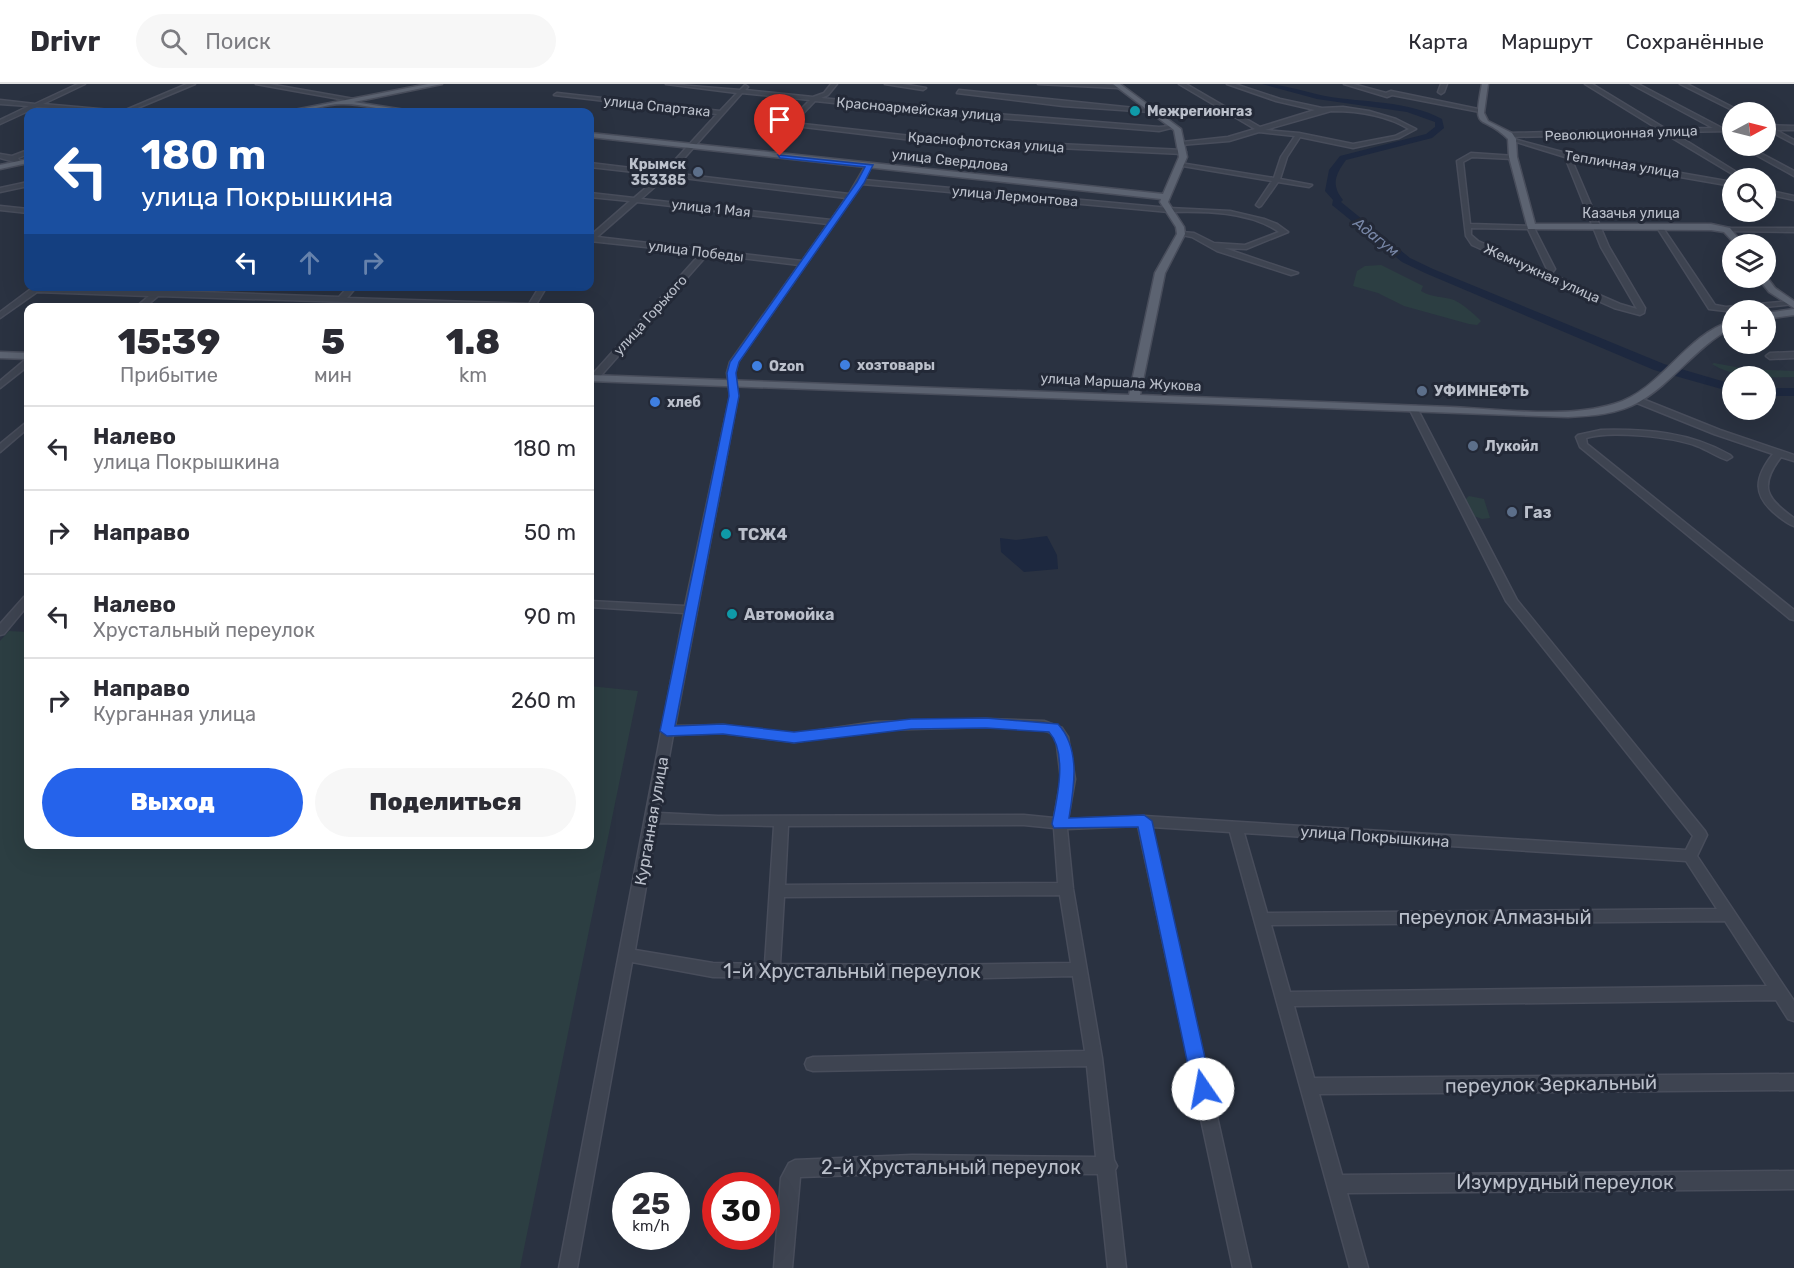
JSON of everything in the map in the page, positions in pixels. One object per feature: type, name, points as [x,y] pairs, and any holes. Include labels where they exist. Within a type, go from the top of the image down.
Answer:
[{"type":"main road","points":[[309,108],[439,84]]},
{"type":"main road","points":[[1485,84],[1480,110],[1485,122],[1511,137],[1513,157],[1531,227]]},
{"type":"main road","points":[[1117,85],[1179,132],[1182,148],[1180,165],[1164,196],[1164,202],[1181,234],[1160,273],[1134,398]]},
{"type":"main road","points":[[346,101],[371,108]]},
{"type":"main road","name":"улица Свердлова","points":[[594,135],[1164,196]]},
{"type":"main road","points":[[0,167],[20,161]]},
{"type":"main road","name":"Казачья улица","points":[[1531,227],[1659,226],[1711,227],[1727,230]]},
{"type":"main road","points":[[1727,230],[1730,234]]},
{"type":"main road","points":[[1770,288],[1793,307]]},
{"type":"main road","points":[[1776,313],[1793,307]]},
{"type":"main road","name":"улица Маршала Жукова","points":[[594,378],[1577,412],[1612,407],[1635,399],[1647,392],[1688,351],[1708,335],[1722,329]]},
{"type":"main road","points":[[0,355],[24,356]]},
{"type":"street","points":[[31,108],[82,84]]},
{"type":"street","points":[[134,108],[192,84]]},
{"type":"street","points":[[259,84],[351,99],[346,101]]},
{"type":"street","name":"Красноармейская улица","points":[[669,84],[745,88],[814,99],[979,116],[1159,129],[1172,127]]},
{"type":"street","name":"Красноармейская улица","points":[[714,84],[1009,115],[1172,127]]},
{"type":"street","points":[[814,99],[822,96],[834,84]]},
{"type":"street","points":[[888,84],[923,88]]},
{"type":"street","points":[[1041,84],[1117,85]]},
{"type":"street","points":[[1182,84],[1257,130],[1299,135],[1353,146],[1397,137],[1413,129],[1382,116],[1335,109],[1322,110],[1278,100],[1230,84]]},
{"type":"street","points":[[1347,84],[1387,95],[1394,91],[1480,110]]},
{"type":"street","points":[[1442,92],[1444,84]]},
{"type":"street","points":[[1588,84],[1727,168]]},
{"type":"street","points":[[1634,84],[1722,133]]},
{"type":"street","points":[[1683,84],[1722,104]]},
{"type":"street","points":[[311,93],[322,88]]},
{"type":"street","points":[[594,235],[665,175],[745,88]]},
{"type":"street","points":[[959,92],[1063,104],[1151,110]]},
{"type":"street","name":"улица Спартака","points":[[557,95],[722,113]]},
{"type":"street","name":"Краснофлотская улица","points":[[814,99],[789,124],[929,140],[1182,148],[1257,130],[1322,110]]},
{"type":"street","points":[[0,102],[60,108]]},
{"type":"street","points":[[0,122],[24,111]]},
{"type":"street","points":[[1776,128],[1794,128]]},
{"type":"street","name":"Революционная улица","points":[[1511,137],[1722,130]]},
{"type":"street","points":[[1776,133],[1794,142]]},
{"type":"street","points":[[1259,205],[1276,180],[1284,157],[1299,135]]},
{"type":"street","name":"Тепличная улица","points":[[1511,137],[1568,157],[1680,172],[1722,182]]},
{"type":"street","points":[[1467,226],[1460,161],[1471,155],[1513,157]]},
{"type":"street","points":[[0,156],[20,161]]},
{"type":"street","points":[[1761,156],[1794,174]]},
{"type":"street","points":[[1568,157],[1595,226]]},
{"type":"street","name":"Курганная улица","points":[[568,1268],[690,610],[734,396],[732,373],[735,362],[802,263],[861,183],[869,165]]},
{"type":"street","points":[[1180,165],[1310,185]]},
{"type":"street","points":[[594,166],[850,196]]},
{"type":"street","points":[[0,180],[24,183]]},
{"type":"street","name":"улица Лермонтова","points":[[861,183],[1169,210],[1200,210],[1271,223],[1284,232],[1282,235],[1246,248],[1212,245]]},
{"type":"street","points":[[0,190],[24,184]]},
{"type":"street","points":[[1776,194],[1794,198]]},
{"type":"street","name":"улица 1 Мая","points":[[594,195],[832,222]]},
{"type":"street","points":[[0,208],[24,211]]},
{"type":"street","name":"Жемчужная улица","points":[[1467,226],[1468,235],[1474,243],[1617,306],[1640,313],[1641,308],[1595,226]]},
{"type":"street","name":"Казачья улица","points":[[1467,226],[1531,227]]},
{"type":"street","points":[[1659,226],[1712,307],[1726,309],[1793,307]]},
{"type":"street","points":[[1531,227],[1551,269],[1547,274]]},
{"type":"street","name":"Казачья улица","points":[[1727,230],[1794,230]]},
{"type":"street","points":[[1181,234],[1194,235],[1212,245],[1294,273]]},
{"type":"street","name":"улица Победы","points":[[594,238],[802,263]]},
{"type":"street","name":"улица Горького","points":[[594,376],[706,252]]},
{"type":"street","points":[[0,316],[35,291]]},
{"type":"street","points":[[98,291],[347,303]]},
{"type":"street","points":[[146,303],[156,294]]},
{"type":"street","points":[[1770,356],[1794,355]]},
{"type":"street","points":[[0,385],[24,365]]},
{"type":"street","points":[[1635,399],[1699,425],[1794,458]]},
{"type":"street","points":[[1413,408],[1512,601],[1700,835],[1690,856],[1794,1014]]},
{"type":"street","points":[[0,448],[24,427]]},
{"type":"street","points":[[1727,457],[1696,441],[1675,435],[1598,433],[1581,437],[1580,442],[1794,616]]},
{"type":"street","points":[[1778,453],[1763,481],[1762,494],[1766,501],[1794,523]]},
{"type":"street","points":[[0,631],[24,603]]},
{"type":"street","points":[[594,604],[690,610]]},
{"type":"street","points":[[667,731],[723,729],[794,738],[911,724],[1044,725],[1053,727],[1062,737],[1068,779],[1060,824],[1066,888],[1094,1058],[1108,1166],[1117,1268]]},
{"type":"street","name":"улица Покрышкина","points":[[651,818],[718,821],[1024,820],[1060,824],[1144,821],[1690,856]]},
{"type":"street","points":[[772,971],[781,820]]},
{"type":"street","points":[[1144,821],[1242,1268]]},
{"type":"street","points":[[1236,827],[1359,1268]]},
{"type":"street","points":[[777,891],[1066,888]]},
{"type":"street","name":"переулок Алмазный","points":[[1262,919],[1729,915]]},
{"type":"street","name":"1-й Хрустальный переулок","points":[[627,955],[713,970],[1079,969]]},
{"type":"street","points":[[1284,999],[1781,993]]},
{"type":"street","points":[[813,1064],[1094,1058]]},
{"type":"street","name":"переулок Зеркальный","points":[[1308,1086],[1794,1082]]},
{"type":"street","name":"2-й Хрустальный переулок","points":[[783,1268],[790,1178],[795,1169],[912,1164],[1108,1166]]},
{"type":"street","name":"Изумрудный переулок","points":[[1336,1184],[1794,1180]]},
{"type":"shaded area","points":[[1381,265],[1423,286],[1421,291],[1425,293],[1458,302],[1481,321],[1477,325],[1469,324],[1404,306],[1378,293],[1353,286],[1357,271],[1365,266]]},
{"type":"shaded area","points":[[1712,364],[1730,366],[1722,366],[1722,369]]},
{"type":"shaded area","points":[[1776,370],[1794,371],[1794,377],[1776,377]]},
{"type":"shaded area","points":[[1469,496],[1484,499],[1490,518],[1482,519],[1471,515],[1465,500]]},
{"type":"shaded area","points":[[9,631],[24,632],[24,849],[594,849],[594,686],[638,691],[520,1268],[0,1268],[0,641]]},
{"type":"water","points":[[1047,536],[1057,555],[1058,569],[1024,572],[1001,552],[1000,538],[1016,540]]},
{"type":"waterway","name":"Адагум","points":[[1266,84],[1327,99],[1407,109],[1439,121],[1440,128],[1429,136],[1359,152],[1343,158],[1330,180],[1330,191],[1338,200],[1336,203],[1406,260],[1659,367],[1722,385]]},
{"type":"waterway","name":"Адагум","points":[[1776,392],[1794,392]]},
{"type":"place","name":"Межрегионгаз","points":[[1135,111]]},
{"type":"place","name":"Крымск 353385","points":[[698,172]]},
{"type":"place","name":"хозтовары","points":[[845,365]]},
{"type":"place","name":"Ozon","points":[[757,366]]},
{"type":"place","name":"УФИМНЕФТЬ","points":[[1422,391]]},
{"type":"place","name":"хлеб","points":[[655,402]]},
{"type":"place","name":"Лукойл","points":[[1473,446]]},
{"type":"place","name":"Газ","points":[[1512,512]]},
{"type":"place","name":"ТСЖ4","points":[[726,534]]},
{"type":"place","name":"Автомойка","points":[[732,614]]},
{"type":"route","points":[[780,156],[869,165],[861,183],[802,263],[735,362],[732,373],[734,396],[667,731],[723,729],[794,738],[875,726],[911,724],[986,723],[1053,727],[1062,737],[1068,779],[1060,824],[1144,821],[1203,1089]]}]
